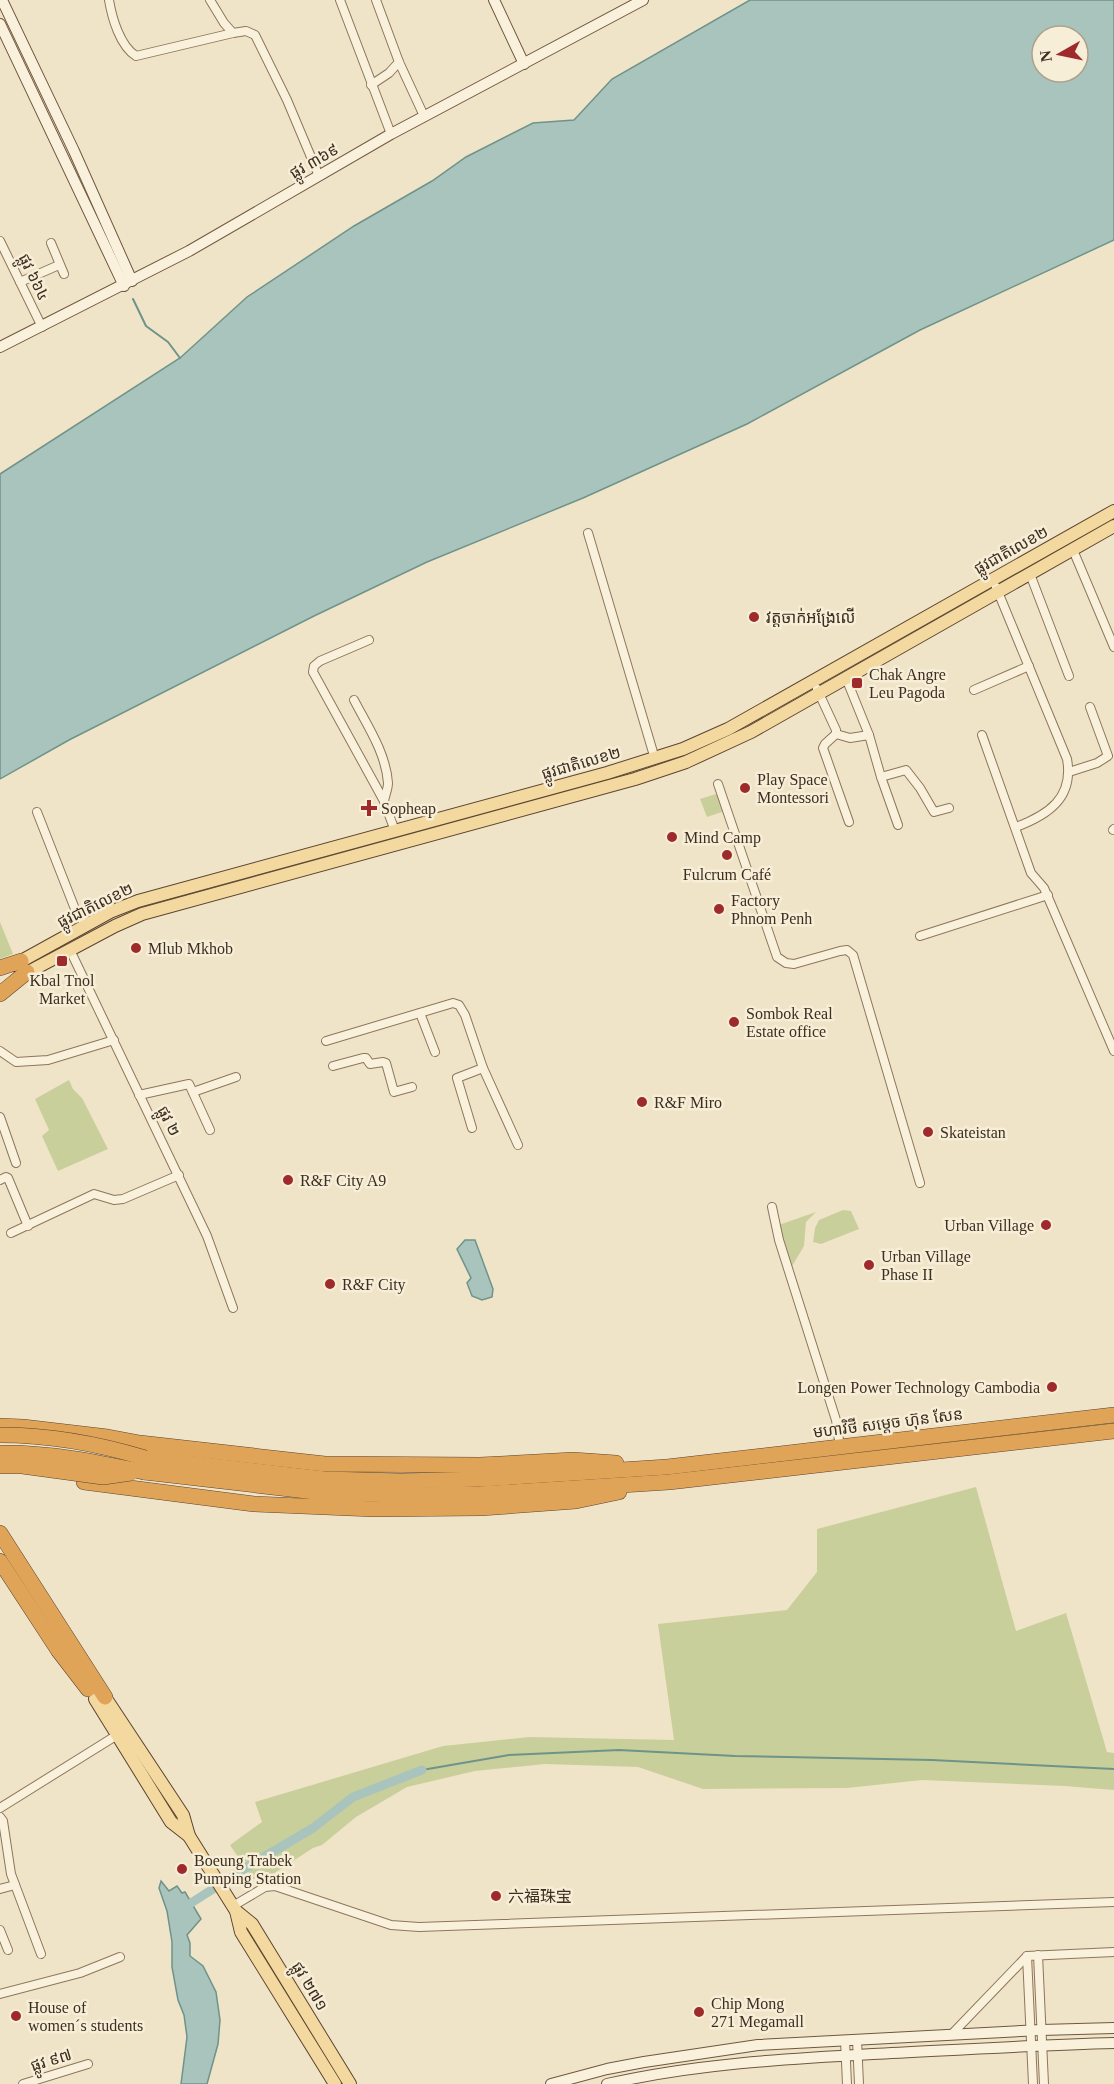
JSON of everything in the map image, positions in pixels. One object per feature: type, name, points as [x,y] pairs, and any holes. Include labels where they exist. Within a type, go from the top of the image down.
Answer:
[{"type":"highway","points":[[0,968],[24,967]]},
{"type":"highway","points":[[0,994],[24,967]]},
{"type":"highway","name":"មហាវិថី សម្តេច ហ៊ុន សែន","points":[[668,1474],[840,1447],[1114,1415]]},
{"type":"highway","points":[[0,1426],[101,1436],[140,1468]]},
{"type":"highway","name":"មហាវិថី សម្តេច ហ៊ុន សែន","points":[[668,1474],[1114,1431]]},
{"type":"highway","points":[[0,1435],[23,1435],[106,1446],[140,1468]]},
{"type":"highway","points":[[0,1443],[402,1510],[539,1483],[573,1460],[668,1474]]},
{"type":"highway","points":[[0,1453],[34,1454],[140,1468]]},
{"type":"highway","points":[[0,1459],[104,1471],[140,1468]]},
{"type":"highway","points":[[0,1474],[300,1462],[351,1466],[480,1466],[539,1483]]},
{"type":"highway","points":[[0,1466],[22,1466],[103,1477],[140,1468]]},
{"type":"highway","points":[[298,1491],[401,1481],[539,1483],[668,1474]]},
{"type":"highway","points":[[0,1533],[100,1698]]},
{"type":"highway","points":[[0,1548],[64,1645],[79,1675]]},
{"type":"highway","points":[[0,1561],[58,1650],[100,1698]]},
{"type":"main road","name":"ផ្លូវជាតិលេខ២","points":[[609,779],[728,729],[1114,511]]},
{"type":"main road","name":"ផ្លូវជាតិលេខ២","points":[[24,967],[70,950],[142,914],[609,779],[659,771],[708,753],[751,732],[1114,526]]},
{"type":"main road","name":"ផ្លូវជាតិលេខ២","points":[[24,967],[110,912],[138,901],[395,831],[469,818]]},
{"type":"main road","points":[[0,973],[24,967]]},
{"type":"main road","points":[[0,988],[24,967]]},
{"type":"main road","name":"ផ្លូវ ២៧១","points":[[100,1698],[121,1732],[183,1815],[189,1836],[207,1866],[233,1906],[252,1924],[350,2084]]},
{"type":"main road","name":"ផ្លូវ ២៧១","points":[[233,1906],[241,1932],[335,2084]]},
{"type":"street","points":[[3,0],[74,151],[128,283]]},
{"type":"street","points":[[109,0],[125,45],[135,56],[233,33],[246,31],[255,35],[319,176]]},
{"type":"street","points":[[210,0],[233,33]]},
{"type":"street","points":[[340,0],[391,134]]},
{"type":"street","points":[[376,0],[399,63],[424,116]]},
{"type":"street","points":[[494,0],[524,64]]},
{"type":"street","name":"ផ្លូវ ៣៦៩","points":[[0,347],[128,283],[221,233],[391,134],[643,0]]},
{"type":"street","points":[[0,24],[128,283]]},
{"type":"street","points":[[371,85],[399,63]]},
{"type":"street","points":[[51,243],[64,274]]},
{"type":"street","name":"ផ្លូវ ៦៦៤","points":[[1,247],[42,327]]},
{"type":"street","points":[[20,282],[59,265]]},
{"type":"street","points":[[588,533],[655,759]]},
{"type":"street","points":[[1073,550],[1114,647]]},
{"type":"street","points":[[1030,574],[1069,676]]},
{"type":"street","points":[[992,580],[1067,759],[1069,772],[1061,797],[1049,812],[1016,827]]},
{"type":"street","points":[[369,640],[320,661],[314,666],[313,672],[384,801],[395,831]]},
{"type":"street","points":[[974,690],[1029,666]]},
{"type":"street","points":[[846,678],[869,735],[898,825]]},
{"type":"street","points":[[813,681],[836,734]]},
{"type":"street","points":[[354,700],[380,751],[385,767],[388,785],[384,801]]},
{"type":"street","points":[[1069,772],[1097,763],[1108,756],[1090,707]]},
{"type":"street","points":[[836,734],[850,738],[869,735]]},
{"type":"street","points":[[836,734],[825,744],[824,748],[849,822]]},
{"type":"street","points":[[982,735],[1031,873],[1048,896],[1114,1051]]},
{"type":"street","points":[[881,777],[906,770],[934,812],[949,808]]},
{"type":"street","points":[[718,784],[777,957],[786,963],[794,964],[840,951],[847,950],[853,955],[920,1183]]},
{"type":"street","points":[[37,812],[75,909],[87,926]]},
{"type":"street","points":[[920,936],[1048,896]]},
{"type":"street","name":"ផ្លូវ ២","points":[[70,950],[207,1236],[233,1308]]},
{"type":"street","points":[[326,1041],[453,1003],[459,1005],[483,1068],[518,1144]]},
{"type":"street","points":[[420,1013],[435,1052]]},
{"type":"street","points":[[0,1051],[16,1062],[48,1060],[114,1040]]},
{"type":"street","points":[[333,1066],[366,1058],[370,1064],[383,1062],[386,1064],[394,1092],[412,1087]]},
{"type":"street","points":[[472,1128],[457,1077],[483,1068]]},
{"type":"street","points":[[193,1092],[236,1077]]},
{"type":"street","points":[[139,1095],[189,1084],[210,1130]]},
{"type":"street","points":[[0,1117],[16,1163]]},
{"type":"street","points":[[11,1233],[94,1194],[114,1200],[123,1199],[179,1175]]},
{"type":"street","points":[[0,1180],[8,1178],[28,1226]]},
{"type":"street","points":[[772,1207],[779,1240],[836,1420],[840,1447]]},
{"type":"street","points":[[0,1808],[121,1732]]},
{"type":"street","points":[[0,1817],[3,1821],[11,1874],[41,1954]]},
{"type":"street","points":[[0,1889],[15,1885]]},
{"type":"street","points":[[233,1906],[265,1887],[274,1886],[391,1925],[419,1927],[1114,1902]]},
{"type":"street","points":[[0,1930],[8,1950]]},
{"type":"street","points":[[951,2035],[1027,1956],[1114,1952]]},
{"type":"street","points":[[1033,2084],[1036,2046],[1041,2030],[1038,1955]]},
{"type":"street","points":[[1027,1956],[1029,2031],[1036,2046],[1044,2084]]},
{"type":"street","points":[[0,1994],[80,1973],[120,1957]]},
{"type":"street","points":[[551,2084],[644,2062],[758,2045],[1114,2028]]},
{"type":"street","points":[[845,2040],[847,2084]]},
{"type":"street","points":[[857,2040],[860,2084]]},
{"type":"street","points":[[608,2084],[712,2065],[760,2060],[1114,2043]]},
{"type":"street","points":[[644,2062],[646,2076]]},
{"type":"street","name":"ផ្លូវ ៩៧","points":[[23,2084],[88,2064]]},
{"type":"green space","points":[[716,794],[722,801],[725,811],[707,817],[700,799]]},
{"type":"green space","points":[[0,922],[13,954],[0,959]]},
{"type":"green space","points":[[69,1080],[73,1089],[82,1098],[108,1149],[58,1171],[42,1136],[49,1130],[35,1099]]},
{"type":"green space","points":[[843,1210],[851,1211],[859,1229],[821,1244],[813,1242],[819,1220]]},
{"type":"green space","points":[[816,1212],[806,1222],[804,1246],[788,1273],[773,1227]]},
{"type":"green space","points":[[976,1487],[1016,1631],[1066,1613],[1107,1752],[1114,1753],[1114,1790],[922,1780],[847,1788],[703,1789],[638,1767],[545,1764],[475,1771],[407,1787],[356,1817],[322,1845],[313,1848],[273,1874],[253,1879],[230,1845],[262,1822],[255,1802],[443,1746],[529,1737],[674,1740],[658,1624],[787,1610],[817,1572],[817,1529]]},
{"type":"water","points":[[750,0],[1114,0],[1114,240],[920,330],[747,424],[583,498],[427,562],[314,616],[69,740],[0,779],[0,474],[180,358],[247,297],[354,226],[432,181],[466,157],[533,123],[574,120],[612,79]]},
{"type":"water","points":[[465,1240],[475,1240],[493,1289],[492,1297],[482,1300],[472,1296],[467,1283],[471,1278],[457,1249]]},
{"type":"water","points":[[161,1881],[169,1891],[177,1886],[182,1893],[185,1892],[201,1919],[187,1935],[190,1943],[190,1956],[203,1966],[216,1992],[220,2020],[218,2044],[207,2084],[181,2084],[187,2037],[172,1967],[172,1942],[167,1911],[159,1888]]},
{"type":"waterway","points":[[133,299],[146,326],[168,342],[180,358]]},
{"type":"waterway","points":[[422,1770],[509,1755],[619,1750],[735,1756],[932,1760],[1114,1769]]},
{"type":"waterway","points":[[191,1903],[313,1828],[353,1797],[422,1770]]},
{"type":"place","name":"វត្តចាក់អង្រែលើ","points":[[754,617]]},
{"type":"place","name":"Chak Angre Leu Pagoda","points":[[857,683]]},
{"type":"place","name":"Play Space Montessori","points":[[745,788]]},
{"type":"place","name":"Sopheap","points":[[369,808]]},
{"type":"place","name":"Mind Camp","points":[[672,837]]},
{"type":"place","name":"Fulcrum Café","points":[[727,855]]},
{"type":"place","name":"Factory Phnom Penh","points":[[719,909]]},
{"type":"place","name":"Mlub Mkhob","points":[[136,948]]},
{"type":"place","name":"Kbal Tnol Market","points":[[62,961]]},
{"type":"place","name":"Sombok Real Estate office","points":[[734,1022]]},
{"type":"place","name":"R&F Miro","points":[[642,1102]]},
{"type":"place","name":"Skateistan","points":[[928,1132]]},
{"type":"place","name":"R&F City A9","points":[[288,1180]]},
{"type":"place","name":"Urban Village","points":[[1046,1225]]},
{"type":"place","name":"Urban Village Phase II","points":[[869,1265]]},
{"type":"place","name":"R&F City","points":[[330,1284]]},
{"type":"place","name":"Longen Power Technology Cambodia","points":[[1052,1387]]},
{"type":"place","name":"Boeung Trabek Pumping Station","points":[[182,1869]]},
{"type":"place","name":"六福珠宝","points":[[496,1896]]},
{"type":"place","name":"Chip Mong 271 Megamall","points":[[699,2012]]},
{"type":"place","name":"House of women´s students","points":[[16,2016]]}]
